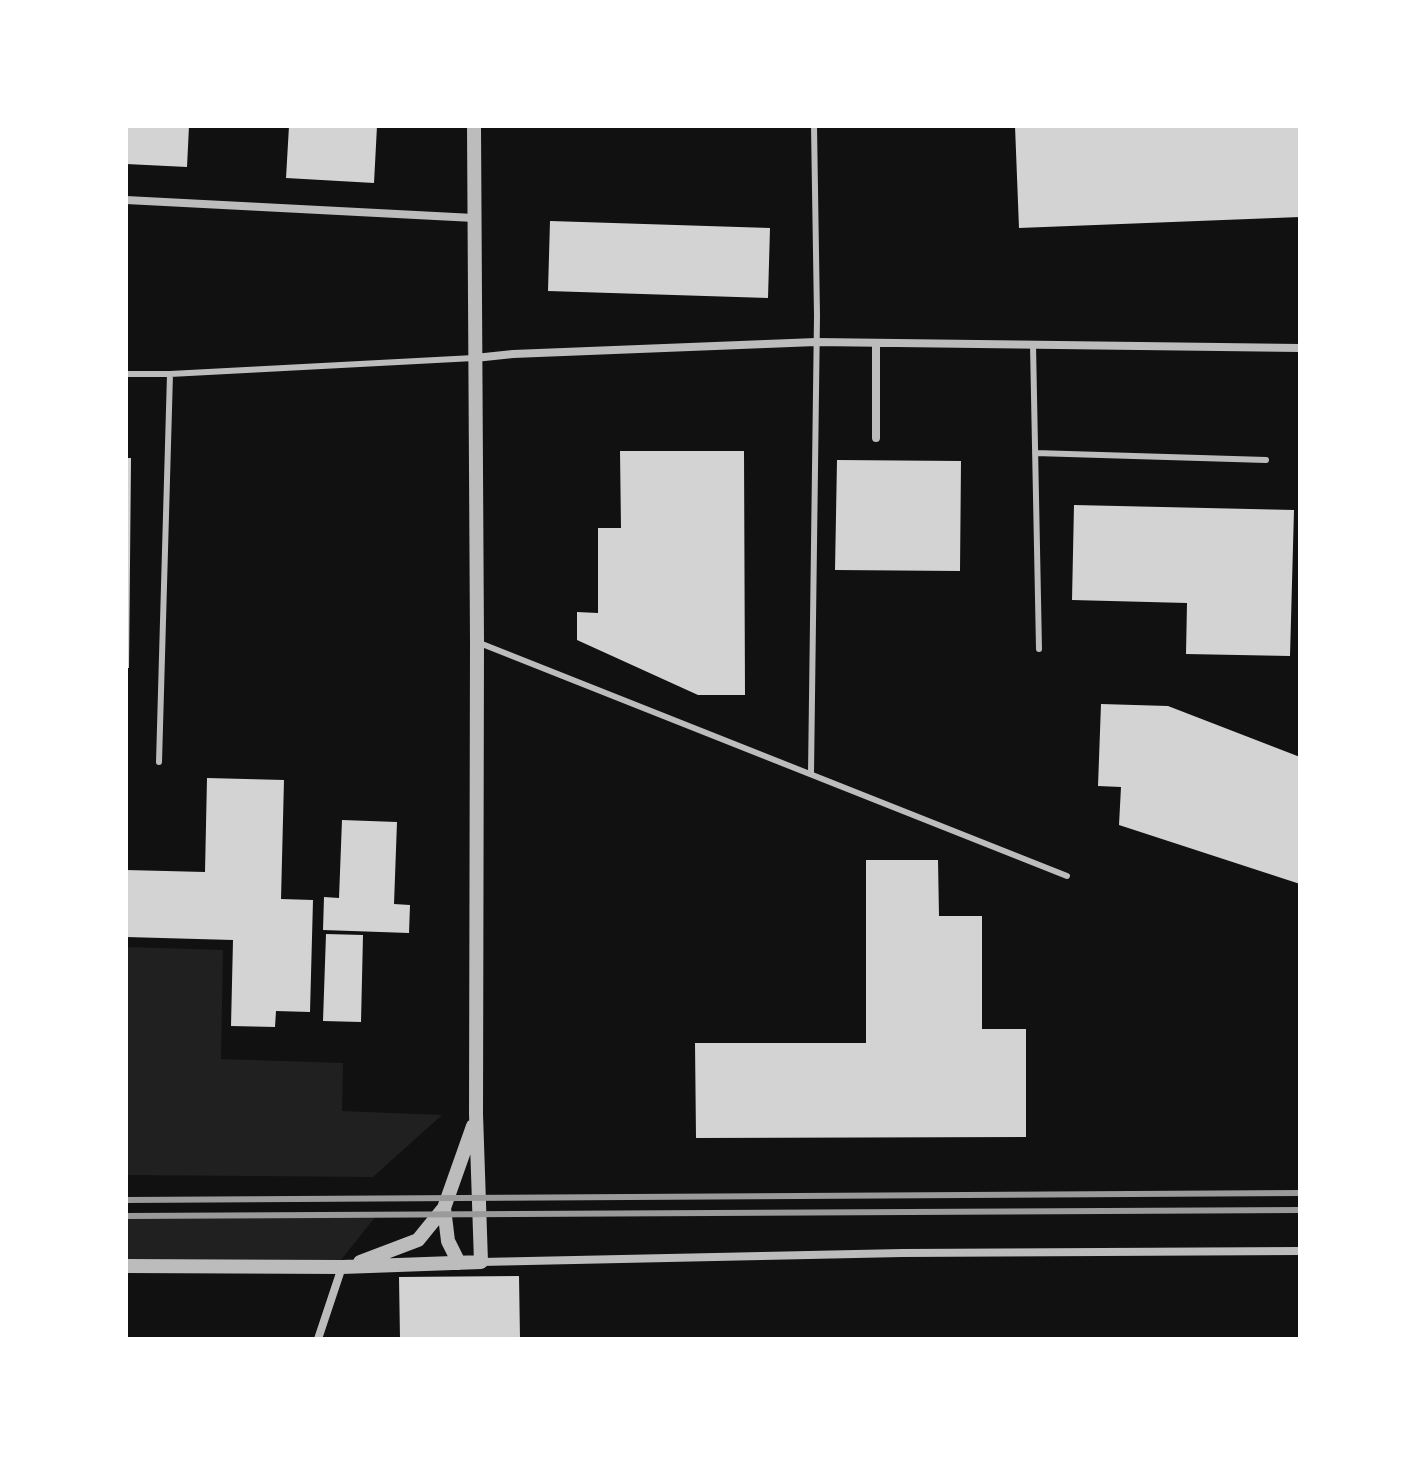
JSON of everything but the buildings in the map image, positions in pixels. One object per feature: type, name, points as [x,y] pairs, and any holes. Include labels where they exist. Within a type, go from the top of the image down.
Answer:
[{"type":"street","points":[[474,126],[476,1114],[481,1262]]},
{"type":"street","points":[[126,200],[474,218]]},
{"type":"street","points":[[475,358],[816,342],[1300,348]]},
{"type":"street","points":[[876,344],[876,438]]},
{"type":"street","points":[[342,1267],[418,1240],[444,1208],[476,1114]]},
{"type":"street","points":[[444,1208],[448,1241],[459,1263]]},
{"type":"street","points":[[126,1266],[342,1267],[902,1253],[1300,1251]]},
{"type":"street","points":[[318,1339],[342,1267]]},
{"type":"lane","points":[[811,773],[816,342],[814,126]]},
{"type":"lane","points":[[1033,345],[1039,649]]},
{"type":"lane","points":[[126,374],[475,358]]},
{"type":"lane","points":[[159,762],[170,374]]},
{"type":"lane","points":[[1035,453],[1266,460]]},
{"type":"lane","points":[[477,642],[1067,876]]},
{"type":"shaded area","points":[[126,947],[223,950],[221,1059],[343,1063],[342,1111],[442,1115],[373,1177],[126,1175]]},
{"type":"shaded area","points":[[126,1215],[376,1216],[341,1260],[126,1259]]},
{"type":"railway","points":[[126,1200],[1300,1193]]},
{"type":"railway","points":[[126,1216],[1300,1210]]}]
